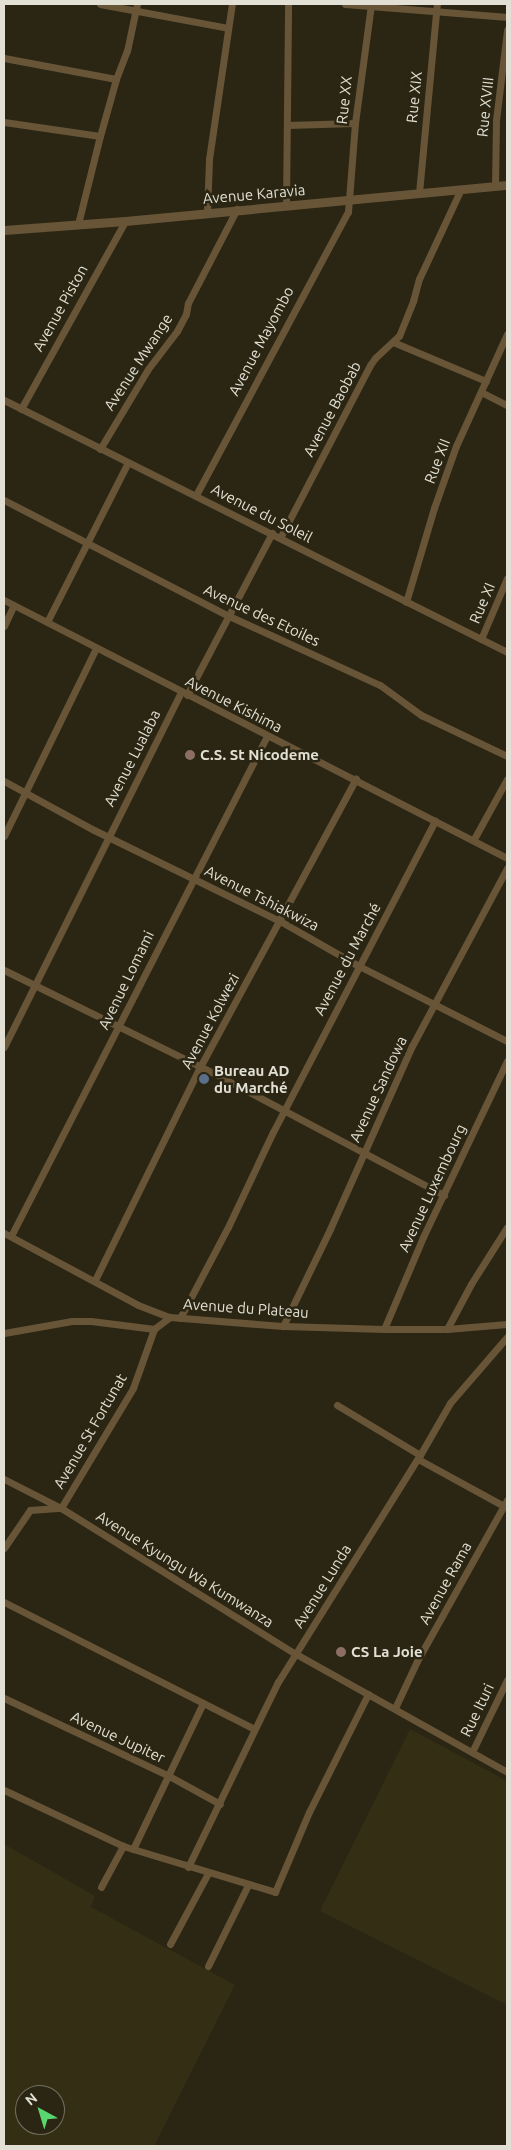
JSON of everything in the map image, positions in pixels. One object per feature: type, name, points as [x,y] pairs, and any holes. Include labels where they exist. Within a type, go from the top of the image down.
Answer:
[{"type":"street","points":[[100,4],[136,7],[228,28]]},
{"type":"street","points":[[207,212],[209,159],[232,4]]},
{"type":"street","points":[[286,205],[288,4]]},
{"type":"street","points":[[345,4],[436,13],[507,17]]},
{"type":"street","name":"Rue XIX","points":[[419,193],[438,4]]},
{"type":"street","name":"Rue XX","points":[[349,200],[355,123],[370,5]]},
{"type":"street","points":[[78,224],[116,79],[127,51],[136,7]]},
{"type":"street","name":"Rue XVIII","points":[[494,186],[496,120],[507,30]]},
{"type":"street","points":[[4,58],[116,79]]},
{"type":"street","points":[[4,122],[100,136]]},
{"type":"street","points":[[287,125],[355,123]]},
{"type":"street","name":"Avenue Karavia","points":[[4,230],[125,221],[507,185]]},
{"type":"street","name":"Avenue Baobab","points":[[280,538],[370,366],[375,358],[399,336],[407,320],[419,280],[461,189]]},
{"type":"street","name":"Avenue Mayombo","points":[[196,495],[348,212],[349,200]]},
{"type":"street","name":"Avenue Mwange","points":[[100,449],[148,368],[177,331],[188,303],[237,209]]},
{"type":"street","name":"Avenue Piston","points":[[21,409],[125,221]]},
{"type":"street","name":"Rue XII","points":[[406,602],[446,473],[507,334]]},
{"type":"street","points":[[393,342],[486,381]]},
{"type":"street","points":[[481,392],[507,405]]},
{"type":"street","name":"Avenue du Soleil","points":[[4,400],[507,652]]},
{"type":"street","points":[[47,622],[128,462]]},
{"type":"street","name":"Avenue des Etoiles","points":[[4,500],[230,616],[374,682],[421,715],[507,756]]},
{"type":"street","name":"Avenue Lualaba","points":[[4,1047],[107,837],[184,694],[230,616],[272,533]]},
{"type":"street","name":"Rue XI","points":[[481,639],[507,578]]},
{"type":"street","name":"Avenue Kishima","points":[[4,600],[184,694],[474,839],[507,858]]},
{"type":"street","points":[[4,626],[14,605]]},
{"type":"street","points":[[4,836],[96,648]]},
{"type":"street","name":"Avenue Lomami","points":[[7,1234],[119,1027],[193,878],[267,736]]},
{"type":"street","name":"Avenue Kolwezi","points":[[95,1280],[200,1067],[356,779]]},
{"type":"street","points":[[474,839],[507,779]]},
{"type":"street","name":"Avenue Tshiakwiza","points":[[4,781],[107,837],[280,921],[359,966],[507,1041]]},
{"type":"street","name":"Avenue du Marché","points":[[180,1318],[228,1227],[284,1110],[436,821]]},
{"type":"street","name":"Avenue Sandowa","points":[[283,1326],[330,1229],[412,1046],[507,868]]},
{"type":"street","points":[[4,970],[200,1067],[444,1195]]},
{"type":"street","name":"Avenue Luxembourg","points":[[384,1328],[423,1237],[507,1061]]},
{"type":"street","points":[[447,1329],[470,1284],[507,1227]]},
{"type":"street","name":"Avenue du Plateau","points":[[7,1234],[138,1305],[170,1317],[283,1326],[447,1329],[507,1324]]},
{"type":"street","points":[[4,1333],[72,1321],[91,1321],[154,1329],[170,1317]]},
{"type":"street","name":"Avenue St Fortunat","points":[[61,1508],[133,1388],[154,1329]]},
{"type":"street","name":"Avenue Lunda","points":[[188,1867],[220,1804],[254,1729],[296,1654],[419,1458],[450,1403],[507,1337]]},
{"type":"street","points":[[337,1405],[419,1458],[506,1503]]},
{"type":"street","name":"Avenue Kyungu Wa Kumwanza","points":[[4,1479],[61,1508],[296,1654],[507,1772]]},
{"type":"street","name":"Avenue Rama","points":[[395,1708],[417,1661],[506,1503]]},
{"type":"street","points":[[4,1548],[30,1510],[61,1508]]},
{"type":"street","points":[[4,1602],[254,1729]]},
{"type":"street","name":"Rue Ituri","points":[[472,1752],[507,1680]]},
{"type":"street","points":[[4,1790],[123,1846],[272,1892],[276,1890],[309,1812],[368,1694]]},
{"type":"street","name":"Avenue Jupiter","points":[[4,1698],[169,1776],[220,1804]]},
{"type":"street","points":[[133,1849],[204,1703]]},
{"type":"street","points":[[101,1887],[123,1846]]},
{"type":"street","points":[[170,1944],[208,1873]]},
{"type":"street","points":[[208,1966],[248,1885]]},
{"type":"shaded area","points":[[410,1729],[507,1781],[507,2005],[320,1911]]},
{"type":"shaded area","points":[[4,1844],[95,1896],[91,1907],[235,1985],[154,2146],[4,2146]]},
{"type":"place","name":"C.S. St Nicodeme","points":[[190,755]]},
{"type":"place","name":"Bureau AD du Marché","points":[[204,1079]]},
{"type":"place","name":"CS La Joie","points":[[341,1652]]}]
